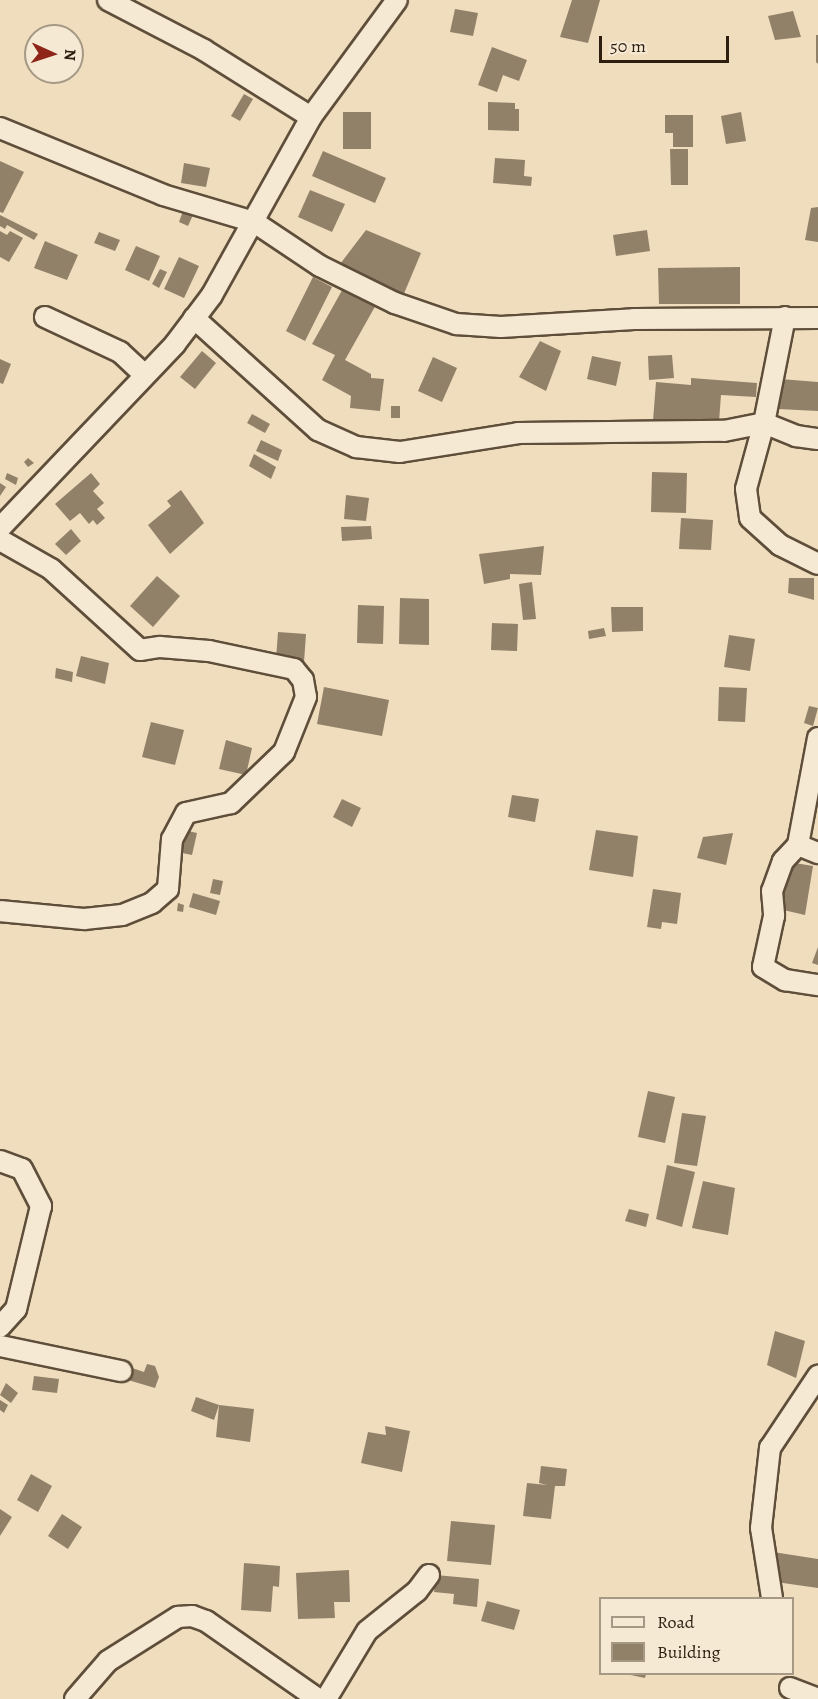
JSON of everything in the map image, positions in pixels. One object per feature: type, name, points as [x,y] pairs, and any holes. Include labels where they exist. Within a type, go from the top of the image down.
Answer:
[{"type":"street","points":[[108,0],[204,51],[311,117]]},
{"type":"street","points":[[0,528],[145,375],[194,318],[254,222],[311,117],[397,0]]},
{"type":"street","points":[[0,128],[163,195],[254,222],[320,266],[395,303],[456,324],[501,327],[634,319],[818,318]]},
{"type":"street","points":[[45,317],[120,352],[145,375]]},
{"type":"street","points":[[785,317],[764,423],[746,489],[750,518],[780,545],[818,564]]},
{"type":"street","points":[[194,318],[318,430],[356,447],[400,452],[518,433],[723,431],[764,423],[796,436],[818,439]]},
{"type":"street","points":[[0,540],[51,568],[140,650],[160,647],[209,651],[294,669],[303,680],[306,697],[284,752],[231,803],[186,813],[171,839],[168,889],[152,903],[122,915],[84,919],[0,911]]},
{"type":"street","points":[[818,738],[798,846],[783,861],[772,891],[774,916],[763,967],[786,980],[818,985]]},
{"type":"street","points":[[798,846],[818,852]]},
{"type":"street","points":[[0,1161],[22,1169],[41,1206],[16,1309],[0,1327]]},
{"type":"street","points":[[0,1346],[121,1371]]},
{"type":"street","points":[[772,1597],[761,1528],[770,1448],[818,1376]]},
{"type":"street","points":[[326,1699],[368,1631],[417,1591],[429,1575]]},
{"type":"street","points":[[75,1699],[108,1661],[178,1617],[192,1616],[206,1621],[318,1699]]},
{"type":"street","points":[[790,1687],[818,1699]]},
{"type":"building","points":[[572,0],[600,0],[588,43],[560,37]]},
{"type":"building","points":[[455,9],[478,13],[473,36],[450,32]]},
{"type":"building","points":[[793,11],[801,37],[775,40],[768,16]]},
{"type":"building","points":[[816,35],[818,35],[818,64],[816,62]]},
{"type":"building","points":[[492,47],[527,60],[519,81],[503,75],[497,92],[478,85]]},
{"type":"building","points":[[244,94],[253,99],[240,121],[231,116]]},
{"type":"building","points":[[488,102],[515,103],[515,109],[519,109],[519,131],[488,130]]},
{"type":"building","points":[[343,112],[371,112],[371,149],[343,149]]},
{"type":"building","points":[[741,112],[746,141],[726,144],[721,116]]},
{"type":"building","points":[[665,115],[693,115],[693,147],[673,147],[673,133],[665,133]]},
{"type":"building","points":[[670,149],[688,149],[688,185],[671,185]]},
{"type":"building","points":[[323,151],[386,178],[375,203],[312,176]]},
{"type":"building","points":[[495,158],[525,160],[524,176],[532,177],[531,186],[493,183]]},
{"type":"building","points":[[0,161],[24,172],[3,213],[0,212]]},
{"type":"building","points":[[184,163],[210,168],[206,187],[181,183]]},
{"type":"building","points":[[310,190],[345,204],[332,232],[298,217]]},
{"type":"building","points":[[818,207],[818,242],[805,240],[811,208]]},
{"type":"building","points":[[183,211],[193,215],[188,226],[179,222]]},
{"type":"building","points":[[0,215],[38,234],[34,240],[7,225],[5,229],[0,226]]},
{"type":"building","points":[[366,230],[421,253],[403,296],[337,268]]},
{"type":"building","points":[[647,230],[650,251],[616,256],[613,235]]},
{"type":"building","points":[[0,231],[7,235],[10,231],[23,238],[9,262],[0,257]]},
{"type":"building","points":[[99,232],[120,240],[115,251],[94,243]]},
{"type":"building","points":[[45,241],[78,255],[67,280],[34,268]]},
{"type":"building","points":[[136,246],[160,256],[149,281],[125,270]]},
{"type":"building","points":[[179,257],[199,266],[184,298],[164,289]]},
{"type":"building","points":[[740,267],[740,304],[659,304],[658,268]]},
{"type":"building","points":[[160,269],[167,272],[159,288],[152,284]]},
{"type":"building","points":[[313,277],[332,287],[305,341],[286,331]]},
{"type":"building","points":[[345,285],[377,303],[345,360],[371,374],[371,378],[384,379],[380,411],[350,408],[351,396],[322,380],[335,355],[312,344]]},
{"type":"building","points":[[540,341],[561,351],[546,391],[519,377]]},
{"type":"building","points":[[202,351],[216,363],[195,389],[180,377]]},
{"type":"building","points":[[672,355],[674,378],[649,380],[648,356]]},
{"type":"building","points":[[592,356],[621,362],[616,386],[587,379]]},
{"type":"building","points":[[433,357],[457,368],[442,402],[418,391]]},
{"type":"building","points":[[0,359],[11,364],[3,384],[0,383]]},
{"type":"building","points":[[691,378],[757,383],[756,397],[721,395],[719,422],[653,421],[656,382],[691,385]]},
{"type":"building","points":[[780,379],[818,382],[818,411],[778,409]]},
{"type":"building","points":[[391,406],[400,406],[400,418],[391,418]]},
{"type":"building","points":[[252,414],[270,424],[265,433],[247,423]]},
{"type":"building","points":[[261,440],[282,450],[278,461],[256,451]]},
{"type":"building","points":[[254,454],[276,467],[271,479],[249,466]]},
{"type":"building","points":[[28,458],[34,463],[28,467],[24,462]]},
{"type":"building","points":[[652,472],[687,473],[686,513],[651,512]]},
{"type":"building","points":[[7,473],[18,478],[16,485],[5,479]]},
{"type":"building","points":[[91,473],[100,484],[93,491],[104,503],[97,509],[105,518],[97,525],[93,520],[89,524],[80,513],[70,521],[55,504]]},
{"type":"building","points":[[0,483],[6,487],[0,496]]},
{"type":"building","points":[[181,490],[204,523],[170,554],[148,525],[171,506],[167,501]]},
{"type":"building","points":[[346,495],[369,498],[366,521],[344,519]]},
{"type":"building","points":[[681,518],[713,520],[711,550],[679,549]]},
{"type":"building","points":[[371,526],[372,539],[342,541],[341,527]]},
{"type":"building","points":[[71,529],[81,541],[66,555],[55,544]]},
{"type":"building","points":[[544,546],[541,575],[510,574],[510,579],[484,584],[479,554]]},
{"type":"building","points":[[157,576],[180,596],[153,627],[130,606]]},
{"type":"building","points":[[789,578],[814,578],[814,600],[788,593]]},
{"type":"building","points":[[532,582],[536,619],[523,620],[519,584]]},
{"type":"building","points":[[400,598],[429,599],[429,645],[399,644]]},
{"type":"building","points":[[358,605],[384,606],[383,644],[357,643]]},
{"type":"building","points":[[611,607],[643,607],[643,631],[612,632]]},
{"type":"building","points":[[492,623],[518,624],[517,651],[491,650]]},
{"type":"building","points":[[604,628],[606,636],[589,639],[588,631]]},
{"type":"building","points":[[278,632],[306,634],[304,662],[276,659]]},
{"type":"building","points":[[729,635],[755,639],[750,671],[724,667]]},
{"type":"building","points":[[81,656],[109,663],[105,684],[76,676]]},
{"type":"building","points":[[56,668],[73,672],[72,682],[55,678]]},
{"type":"building","points":[[324,687],[389,700],[382,736],[317,724]]},
{"type":"building","points":[[719,687],[747,688],[745,722],[718,721]]},
{"type":"building","points":[[809,706],[818,708],[813,726],[804,723]]},
{"type":"building","points":[[151,722],[184,730],[175,765],[142,757]]},
{"type":"building","points":[[226,740],[252,748],[246,775],[219,769]]},
{"type":"building","points":[[512,795],[539,799],[535,822],[508,817]]},
{"type":"building","points":[[342,799],[361,808],[352,827],[333,817]]},
{"type":"building","points":[[184,830],[197,833],[192,855],[177,852]]},
{"type":"building","points":[[596,830],[638,836],[633,877],[589,870]]},
{"type":"building","points":[[733,833],[726,865],[697,858],[703,837]]},
{"type":"building","points":[[789,862],[813,866],[805,915],[779,909]]},
{"type":"building","points":[[213,879],[223,881],[220,895],[210,893]]},
{"type":"building","points":[[653,889],[681,893],[677,924],[662,922],[661,929],[647,927]]},
{"type":"building","points":[[193,893],[220,901],[216,915],[189,907]]},
{"type":"building","points":[[178,903],[184,905],[183,912],[177,911]]},
{"type":"building","points":[[818,947],[818,965],[812,963]]},
{"type":"building","points":[[648,1091],[675,1097],[665,1143],[638,1137]]},
{"type":"building","points":[[682,1113],[706,1116],[697,1166],[674,1163]]},
{"type":"building","points":[[667,1165],[695,1172],[682,1227],[656,1219]]},
{"type":"building","points":[[703,1181],[735,1188],[728,1235],[692,1228]]},
{"type":"building","points":[[629,1209],[649,1214],[646,1227],[625,1221]]},
{"type":"building","points":[[775,1331],[805,1341],[796,1378],[767,1365]]},
{"type":"building","points":[[147,1364],[155,1366],[159,1377],[155,1388],[128,1380],[132,1368],[144,1372]]},
{"type":"building","points":[[34,1376],[59,1379],[57,1393],[32,1390]]},
{"type":"building","points":[[6,1383],[18,1393],[11,1403],[0,1395]]},
{"type":"building","points":[[196,1397],[219,1405],[214,1420],[191,1411]]},
{"type":"building","points":[[0,1400],[8,1405],[4,1413],[0,1410]]},
{"type":"building","points":[[219,1405],[254,1409],[250,1442],[216,1437]]},
{"type":"building","points":[[385,1426],[410,1431],[402,1472],[361,1463],[368,1432],[386,1435]]},
{"type":"building","points":[[541,1466],[567,1469],[565,1486],[555,1486],[551,1519],[523,1516],[527,1483],[547,1485],[539,1483]]},
{"type":"building","points":[[31,1474],[52,1486],[38,1512],[17,1500]]},
{"type":"building","points":[[0,1509],[12,1517],[0,1536]]},
{"type":"building","points":[[62,1514],[82,1527],[68,1549],[48,1536]]},
{"type":"building","points":[[451,1521],[495,1525],[491,1565],[447,1561]]},
{"type":"building","points":[[773,1552],[818,1559],[818,1588],[769,1581]]},
{"type":"building","points":[[244,1563],[280,1566],[279,1587],[273,1586],[271,1612],[241,1610]]},
{"type":"building","points":[[349,1570],[350,1602],[334,1602],[335,1618],[298,1619],[296,1573]]},
{"type":"building","points":[[436,1575],[479,1579],[477,1607],[453,1604],[454,1594],[434,1592]]},
{"type":"building","points":[[487,1601],[520,1610],[514,1630],[481,1621]]}]
